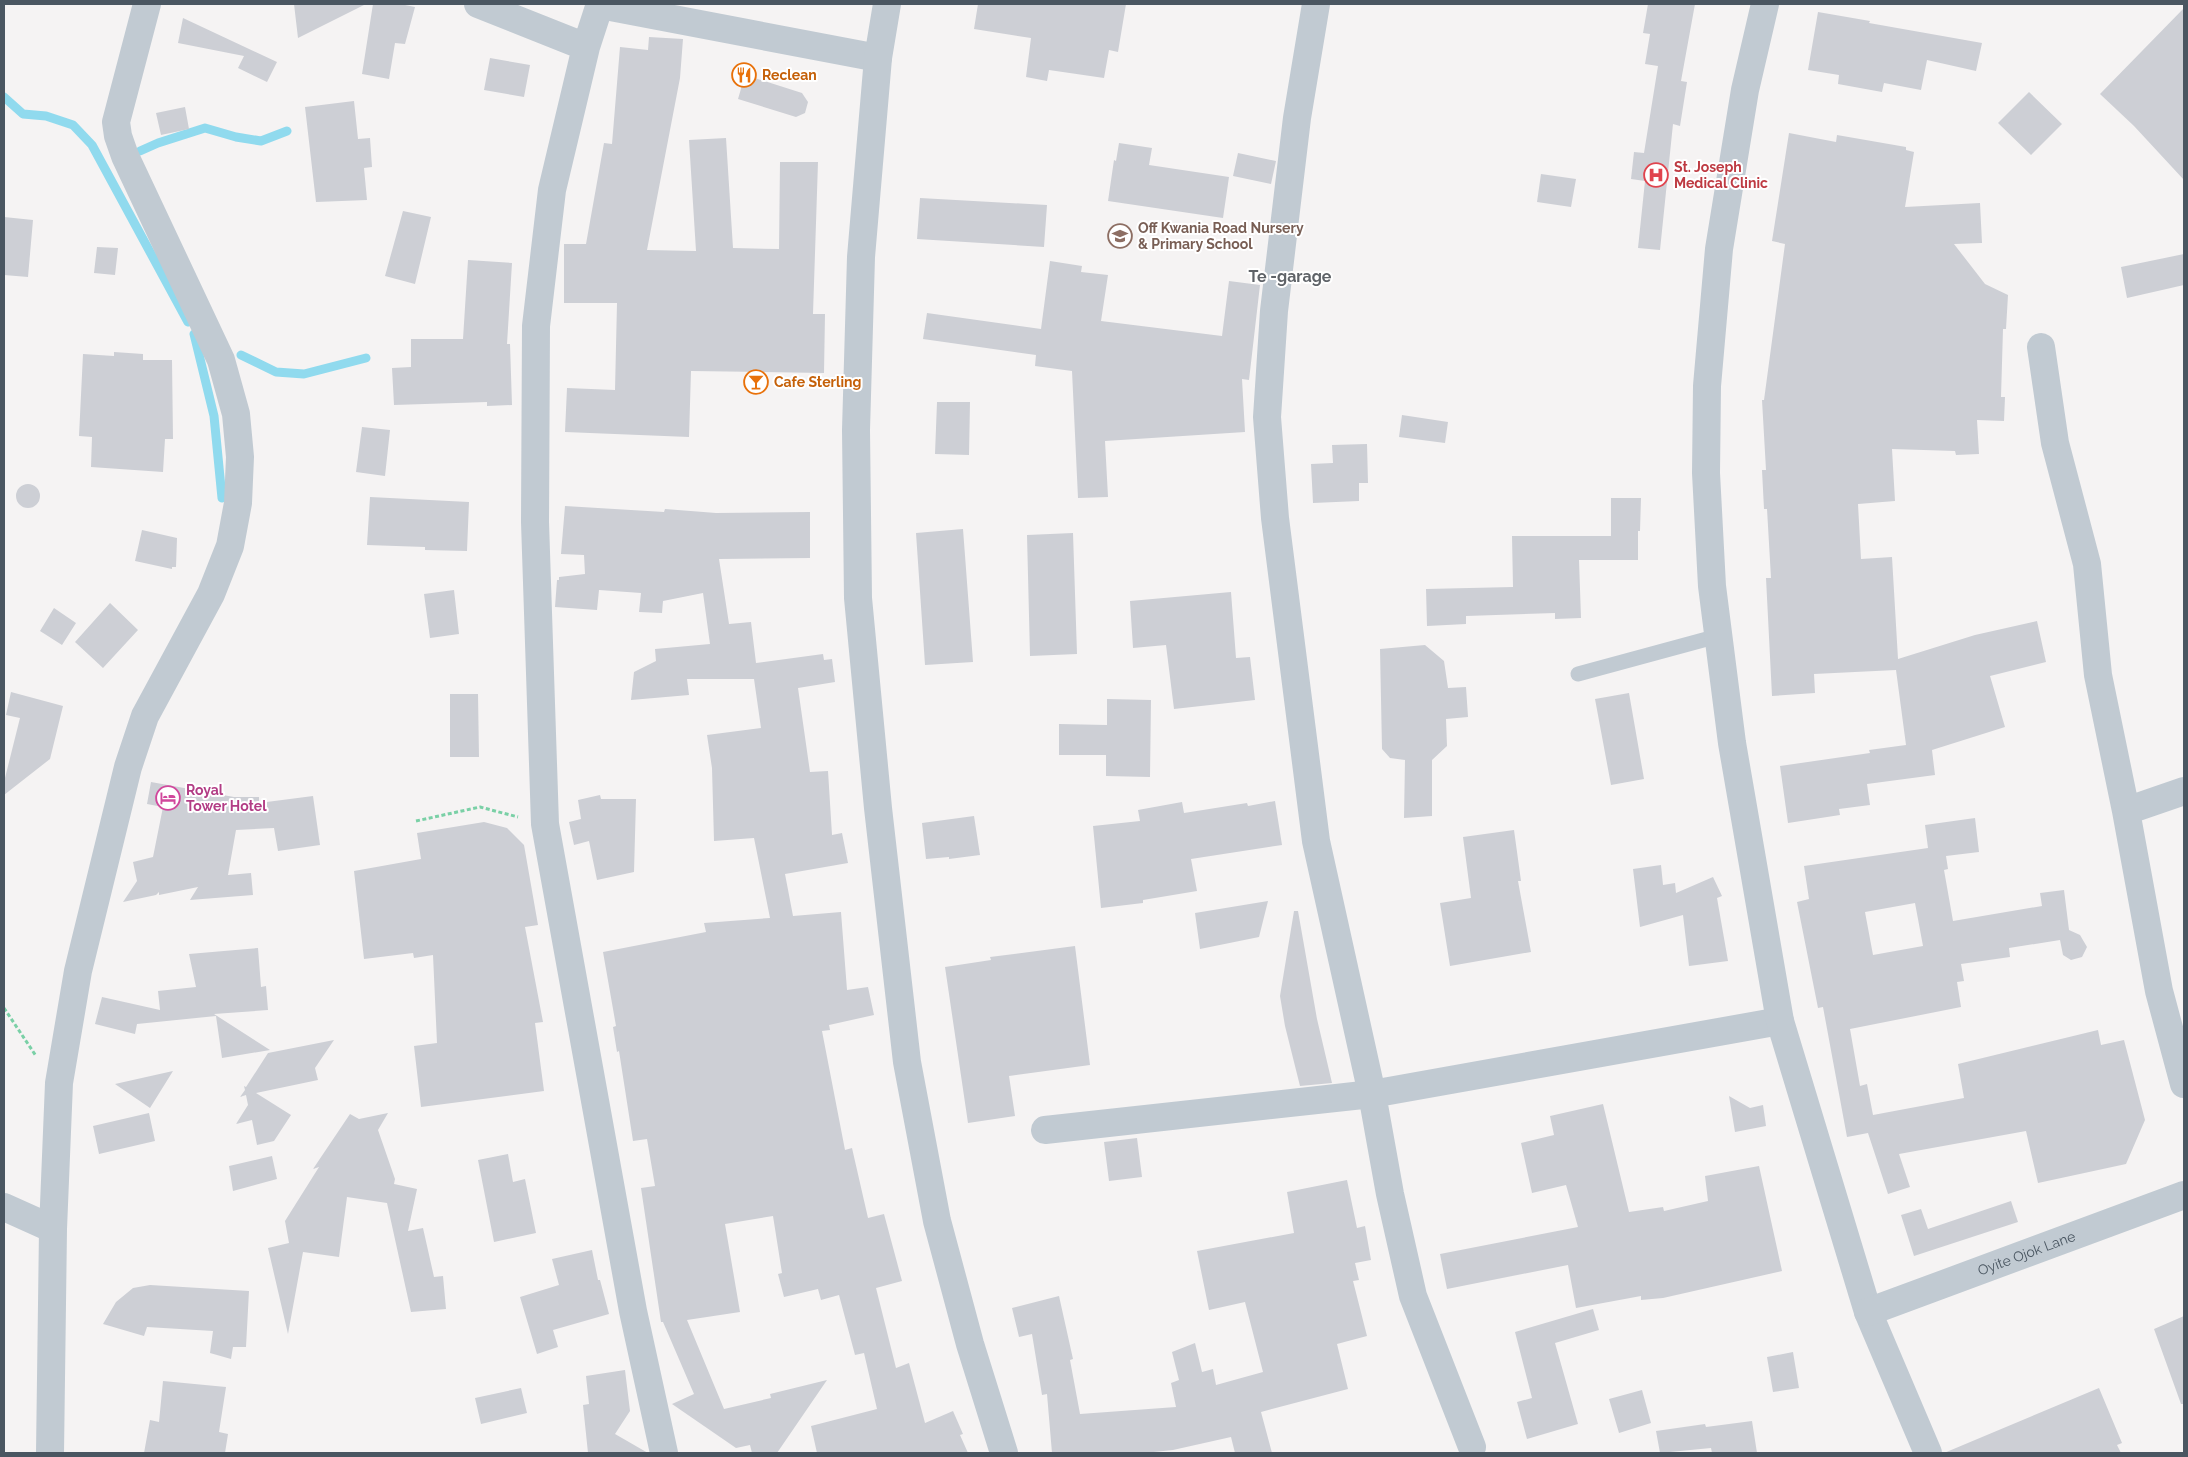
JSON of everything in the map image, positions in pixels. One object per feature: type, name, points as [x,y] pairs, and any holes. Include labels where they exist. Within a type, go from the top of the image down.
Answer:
[{"type":"street","points":[[50,1453],[53,1229],[59,1083],[78,971],[128,767],[145,716],[211,594],[230,546],[238,503],[240,457],[236,414],[221,360],[125,156],[118,136],[116,122],[147,4]]},
{"type":"street","points":[[478,4],[586,47]]},
{"type":"street","points":[[664,1453],[633,1311],[545,824],[534,522],[536,326],[552,190],[586,47],[600,4],[878,58]]},
{"type":"street","points":[[887,4],[878,58],[861,257],[856,430],[858,598],[878,808],[907,1062],[937,1221],[970,1344],[1004,1453]]},
{"type":"street","points":[[1316,4],[1297,118],[1274,311],[1267,417],[1275,518],[1316,841],[1372,1094],[1390,1194],[1413,1296],[1472,1447]]},
{"type":"street","points":[[1765,4],[1745,90],[1719,250],[1708,386],[1707,482],[1712,586],[1732,743],[1780,1021],[1868,1312],[1928,1453]]},
{"type":"street","points":[[2041,347],[2055,443],[2087,564],[2098,676],[2126,811],[2159,991],[2184,1084]]},
{"type":"street","points":[[2126,811],[2184,791]]},
{"type":"street","points":[[1045,1130],[1372,1094],[1780,1021]]},
{"type":"street","name":"Oyite Ojok Lane","points":[[1868,1312],[2184,1195]]},
{"type":"street","points":[[4,1207],[53,1229]]},
{"type":"lane","points":[[1578,674],[1718,636]]},
{"type":"path","points":[[416,821],[480,807],[545,824]]},
{"type":"path","points":[[4,1008],[31,1050],[59,1083]]},
{"type":"building","points":[[294,4],[366,4],[298,38]]},
{"type":"building","points":[[373,4],[400,4],[415,7],[405,44],[395,43],[389,79],[362,74]]},
{"type":"building","points":[[978,4],[1126,4],[1118,52],[1109,50],[1104,78],[1049,70],[1047,81],[1026,77],[1031,38],[974,29]]},
{"type":"building","points":[[1648,4],[1695,4],[1681,81],[1687,82],[1680,126],[1673,124],[1660,250],[1638,248],[1645,181],[1631,179],[1634,152],[1644,153],[1658,66],[1645,64],[1650,34],[1643,33]]},
{"type":"building","points":[[2184,8],[2184,180],[2134,126],[2100,94]]},
{"type":"building","points":[[1818,12],[1982,43],[1976,71],[1927,60],[1921,90],[1884,83],[1882,92],[1838,84],[1839,75],[1808,70]]},
{"type":"building","points":[[183,18],[277,62],[267,82],[238,68],[244,56],[178,43]]},
{"type":"building","points":[[649,37],[683,39],[680,78],[647,250],[696,251],[689,140],[726,138],[733,248],[779,249],[780,162],[818,162],[813,314],[825,314],[824,373],[691,371],[689,437],[565,432],[567,388],[615,390],[617,303],[564,303],[564,244],[586,244],[604,143],[612,144],[620,47],[648,50]]},
{"type":"building","points":[[490,58],[530,65],[524,97],[484,90]]},
{"type":"building","points":[[745,75],[802,93],[808,102],[805,113],[796,117],[738,99]]},
{"type":"building","points":[[2029,92],[2062,124],[2031,155],[1998,123]]},
{"type":"building","points":[[354,101],[358,139],[370,138],[372,167],[364,168],[367,200],[316,202],[305,107]]},
{"type":"building","points":[[185,107],[189,129],[161,135],[156,113]]},
{"type":"building","points":[[1789,133],[1836,142],[1837,135],[1906,147],[1906,150],[1914,152],[1905,207],[1980,203],[1982,243],[1954,244],[1985,284],[2008,295],[2006,329],[2003,329],[2001,397],[2005,397],[2004,421],[1977,420],[1979,454],[1956,455],[1955,451],[1892,449],[1895,501],[1858,504],[1861,559],[1892,557],[1898,659],[1975,635],[2037,621],[2046,662],[1990,676],[2005,727],[1932,750],[1935,775],[1867,784],[1870,805],[1839,809],[1840,815],[1788,823],[1780,766],[1870,753],[1869,750],[1906,745],[1896,670],[1814,674],[1815,693],[1772,696],[1766,578],[1771,578],[1767,509],[1764,509],[1762,470],[1766,470],[1762,400],[1764,400],[1785,244],[1772,241]]},
{"type":"building","points":[[1119,143],[1152,148],[1149,165],[1229,177],[1223,218],[1108,201],[1114,160],[1116,161]]},
{"type":"building","points":[[1238,153],[1276,161],[1271,184],[1233,176]]},
{"type":"building","points":[[1541,174],[1576,179],[1571,207],[1537,202]]},
{"type":"building","points":[[920,198],[1047,205],[1044,247],[917,239]]},
{"type":"building","points":[[403,211],[431,217],[415,284],[385,276]]},
{"type":"building","points":[[4,217],[33,220],[28,277],[4,275]]},
{"type":"building","points":[[97,247],[118,248],[115,275],[94,273]]},
{"type":"building","points":[[2184,254],[2184,285],[2127,298],[2121,267]]},
{"type":"building","points":[[468,260],[512,263],[507,344],[510,344],[512,405],[487,406],[487,402],[394,405],[392,368],[411,367],[411,339],[463,339]]},
{"type":"building","points":[[1050,261],[1082,266],[1081,272],[1108,275],[1101,321],[1222,336],[1229,281],[1260,285],[1249,380],[1242,379],[1245,432],[1105,441],[1108,497],[1078,498],[1072,371],[1035,366],[1036,355],[923,339],[927,313],[1041,329]]},
{"type":"building","points":[[114,352],[143,354],[143,360],[172,360],[173,439],[165,439],[163,472],[91,467],[92,437],[79,436],[83,354],[114,356]]},
{"type":"building","points":[[937,402],[970,402],[969,455],[935,454]]},
{"type":"building","points":[[1402,415],[1448,422],[1445,443],[1399,437]]},
{"type":"building","points":[[362,427],[390,430],[385,476],[356,472]]},
{"type":"building","points":[[1367,444],[1368,483],[1359,483],[1359,501],[1313,503],[1311,464],[1333,463],[1332,445]]},
{"type":"building","points":[[28,484],[37,487],[40,496],[37,505],[28,508],[19,505],[16,496],[19,487]]},
{"type":"building","points":[[370,497],[469,502],[467,551],[425,550],[425,547],[367,545]]},
{"type":"building","points":[[1611,498],[1641,498],[1638,560],[1579,560],[1581,618],[1555,619],[1555,613],[1466,616],[1466,624],[1427,626],[1426,589],[1513,587],[1512,536],[1611,536]]},
{"type":"building","points":[[565,506],[664,512],[665,509],[716,513],[810,512],[810,558],[719,559],[729,624],[751,622],[756,663],[823,654],[824,660],[832,659],[835,682],[798,688],[810,772],[828,771],[832,835],[842,833],[848,863],[785,874],[793,916],[841,912],[847,990],[868,987],[874,1015],[829,1025],[830,1030],[822,1031],[845,1150],[852,1148],[868,1218],[884,1214],[902,1281],[876,1288],[896,1368],[909,1363],[925,1423],[953,1411],[963,1434],[960,1435],[968,1453],[817,1453],[811,1426],[877,1409],[864,1353],[855,1355],[839,1295],[821,1300],[818,1289],[784,1297],[778,1274],[782,1273],[773,1216],[725,1224],[740,1312],[687,1320],[724,1409],[771,1398],[770,1394],[827,1380],[777,1453],[752,1453],[750,1445],[736,1448],[672,1404],[694,1394],[663,1322],[661,1322],[641,1188],[655,1186],[647,1139],[633,1141],[619,1051],[617,1052],[613,1027],[616,1026],[603,952],[706,932],[704,923],[770,918],[754,838],[714,841],[712,768],[707,735],[761,728],[754,679],[687,679],[689,695],[631,700],[634,672],[656,661],[655,649],[710,644],[703,593],[663,601],[662,613],[639,612],[641,593],[599,590],[597,610],[555,607],[557,580],[559,580],[559,577],[585,574],[584,555],[561,554]]},
{"type":"building","points":[[963,529],[973,662],[925,665],[916,533]]},
{"type":"building","points":[[142,530],[177,538],[176,567],[172,567],[172,569],[135,561]]},
{"type":"building","points":[[1073,533],[1077,654],[1030,656],[1027,535]]},
{"type":"building","points":[[454,590],[459,634],[430,638],[424,594]]},
{"type":"building","points":[[1231,592],[1236,658],[1250,657],[1255,700],[1174,709],[1166,645],[1133,648],[1130,601]]},
{"type":"building","points":[[110,603],[138,630],[103,668],[75,642]]},
{"type":"building","points":[[54,608],[76,623],[62,645],[40,631]]},
{"type":"building","points":[[1425,645],[1444,661],[1448,688],[1466,687],[1468,717],[1446,719],[1447,746],[1432,760],[1432,816],[1404,818],[1405,760],[1390,758],[1382,749],[1380,649]]},
{"type":"building","points":[[11,692],[63,706],[50,759],[4,795],[4,782],[20,718],[6,715]]},
{"type":"building","points":[[1629,693],[1644,779],[1611,785],[1595,699]]},
{"type":"building","points":[[450,694],[478,694],[479,757],[450,757]]},
{"type":"building","points":[[1107,699],[1151,700],[1150,777],[1106,776],[1106,755],[1059,755],[1059,724],[1107,725]]},
{"type":"building","points":[[151,782],[234,797],[259,797],[259,803],[313,796],[320,845],[278,851],[274,828],[236,830],[228,875],[251,873],[253,895],[190,900],[198,887],[159,895],[159,892],[156,895],[123,902],[137,881],[133,862],[153,857],[163,807],[147,804]]},
{"type":"building","points":[[600,795],[601,799],[636,799],[634,872],[597,880],[589,841],[574,845],[569,822],[581,819],[578,800]]},
{"type":"building","points":[[1275,801],[1282,845],[1191,859],[1197,891],[1143,900],[1143,903],[1101,908],[1093,826],[1140,821],[1138,810],[1182,802],[1184,813],[1247,803],[1248,806]]},
{"type":"building","points":[[974,816],[980,855],[949,859],[949,857],[926,859],[922,823]]},
{"type":"building","points":[[1975,818],[1979,852],[1946,856],[1948,869],[1944,870],[1953,921],[2042,906],[2040,893],[2064,890],[2069,930],[2080,935],[2087,947],[2082,957],[2071,960],[2063,955],[2060,940],[2009,948],[2010,957],[1961,964],[1964,981],[1957,982],[1961,1007],[1850,1029],[1860,1086],[1867,1084],[1873,1115],[1964,1098],[1958,1064],[2098,1030],[2101,1045],[2124,1040],[2145,1120],[2126,1164],[2038,1183],[2026,1131],[1899,1154],[1910,1187],[1888,1194],[1868,1133],[1847,1137],[1823,1007],[1818,1008],[1797,902],[1809,899],[1804,866],[1928,848],[1925,825]],"holes":[[[1915,903],[1923,946],[1873,955],[1865,912]]]},
{"type":"building","points":[[484,822],[507,828],[524,845],[538,925],[525,927],[543,1022],[535,1023],[544,1091],[421,1107],[414,1046],[437,1043],[433,955],[414,958],[413,953],[364,959],[354,871],[421,859],[417,833]]},
{"type":"building","points":[[1514,830],[1521,881],[1518,881],[1531,952],[1450,966],[1440,903],[1471,898],[1463,837]]},
{"type":"building","points":[[1661,865],[1663,885],[1675,883],[1676,893],[1713,877],[1722,896],[1717,898],[1728,961],[1689,966],[1683,915],[1640,927],[1633,869]]},
{"type":"building","points":[[1268,901],[1259,937],[1200,949],[1195,913]]},
{"type":"building","points":[[1294,911],[1298,911],[1317,1019],[1332,1083],[1300,1086],[1285,1026],[1280,996]]},
{"type":"building","points":[[1075,946],[1090,1065],[1009,1076],[1015,1116],[968,1123],[945,967],[991,960],[990,957]]},
{"type":"building","points":[[258,948],[261,987],[266,986],[268,1010],[214,1014],[270,1050],[222,1058],[216,1016],[137,1024],[135,1034],[95,1024],[102,997],[160,1010],[158,991],[196,987],[189,954]]},
{"type":"building","points":[[334,1040],[315,1068],[318,1080],[256,1093],[291,1115],[274,1141],[257,1145],[252,1120],[236,1124],[248,1105],[246,1095],[240,1097],[245,1090],[244,1086],[246,1087],[268,1053]]},
{"type":"building","points":[[173,1071],[150,1108],[115,1084]]},
{"type":"building","points":[[1729,1096],[1750,1108],[1763,1105],[1766,1126],[1735,1132]]},
{"type":"building","points":[[1603,1104],[1629,1212],[1663,1207],[1664,1211],[1708,1201],[1705,1176],[1759,1166],[1782,1271],[1663,1298],[1641,1300],[1641,1296],[1576,1308],[1568,1265],[1447,1289],[1440,1254],[1578,1227],[1566,1185],[1532,1193],[1521,1143],[1554,1135],[1550,1116]]},
{"type":"building","points":[[149,1113],[155,1141],[99,1154],[93,1126]]},
{"type":"building","points":[[388,1113],[378,1130],[395,1179],[394,1184],[417,1189],[408,1231],[423,1228],[434,1277],[443,1276],[446,1309],[411,1312],[387,1203],[347,1197],[339,1257],[303,1252],[288,1334],[268,1248],[289,1243],[285,1221],[319,1167],[313,1169],[350,1114],[359,1119]]},
{"type":"building","points":[[1137,1138],[1142,1177],[1109,1181],[1104,1142]]},
{"type":"building","points":[[508,1154],[513,1182],[525,1179],[536,1233],[494,1242],[478,1160]]},
{"type":"building","points":[[272,1156],[277,1179],[233,1191],[229,1166]]},
{"type":"building","points":[[1347,1180],[1357,1228],[1365,1226],[1371,1260],[1355,1263],[1359,1280],[1353,1281],[1367,1336],[1337,1344],[1348,1389],[1261,1412],[1272,1453],[1235,1453],[1231,1437],[1173,1450],[1144,1453],[1052,1453],[1047,1394],[1042,1395],[1032,1334],[1019,1337],[1012,1308],[1059,1296],[1073,1359],[1070,1360],[1080,1414],[1176,1407],[1171,1383],[1179,1380],[1172,1352],[1195,1343],[1202,1372],[1213,1369],[1216,1385],[1263,1372],[1245,1302],[1209,1310],[1197,1251],[1294,1233],[1287,1192]]},
{"type":"building","points":[[2011,1201],[2018,1222],[1914,1256],[1901,1215],[1921,1209],[1928,1229]]},
{"type":"building","points":[[592,1250],[598,1280],[600,1280],[609,1314],[553,1330],[558,1347],[537,1354],[520,1297],[559,1285],[552,1259]]},
{"type":"building","points":[[150,1285],[249,1291],[246,1347],[233,1347],[231,1359],[210,1353],[213,1331],[147,1327],[144,1336],[103,1324],[116,1302],[133,1288]]},
{"type":"building","points":[[1593,1309],[1599,1330],[1555,1343],[1578,1424],[1527,1439],[1517,1402],[1532,1398],[1515,1332]]},
{"type":"building","points":[[2184,1316],[2184,1404],[2181,1404],[2154,1329]]},
{"type":"building","points":[[1793,1352],[1799,1388],[1773,1392],[1767,1357]]},
{"type":"building","points":[[625,1370],[630,1411],[615,1434],[648,1453],[588,1453],[583,1405],[589,1404],[586,1376]]},
{"type":"building","points":[[163,1381],[226,1387],[219,1432],[228,1434],[225,1453],[144,1453],[150,1420],[159,1422]]},
{"type":"building","points":[[521,1388],[527,1413],[481,1424],[475,1398]]},
{"type":"building","points":[[2099,1388],[2122,1443],[2117,1445],[2121,1453],[1944,1453]]},
{"type":"building","points":[[1642,1390],[1651,1423],[1619,1433],[1609,1399]]},
{"type":"building","points":[[1752,1421],[1757,1453],[1712,1453],[1711,1448],[1660,1453],[1656,1431],[1705,1424],[1706,1427]]},
{"type":"waterway","points":[[4,97],[23,114],[46,116],[73,125],[92,145],[188,322]]},
{"type":"waterway","points":[[140,151],[158,143],[205,128],[236,137],[261,141],[287,131]]},
{"type":"waterway","points":[[194,334],[214,416],[222,498]]},
{"type":"waterway","points":[[241,355],[276,372],[304,374],[366,358]]},
{"type":"place","name":"Reclean","points":[[744,75]]},
{"type":"place","name":"St. Joseph Medical Clinic","points":[[1656,175]]},
{"type":"place","name":"Off Kwania Road Nursery & Primary School","points":[[1120,236]]},
{"type":"place","name":"Cafe Sterling","points":[[756,382]]},
{"type":"place","name":"Royal Tower Hotel","points":[[168,798]]},
{"type":"district","name":"Te -garage","points":[[1290,276]]}]
